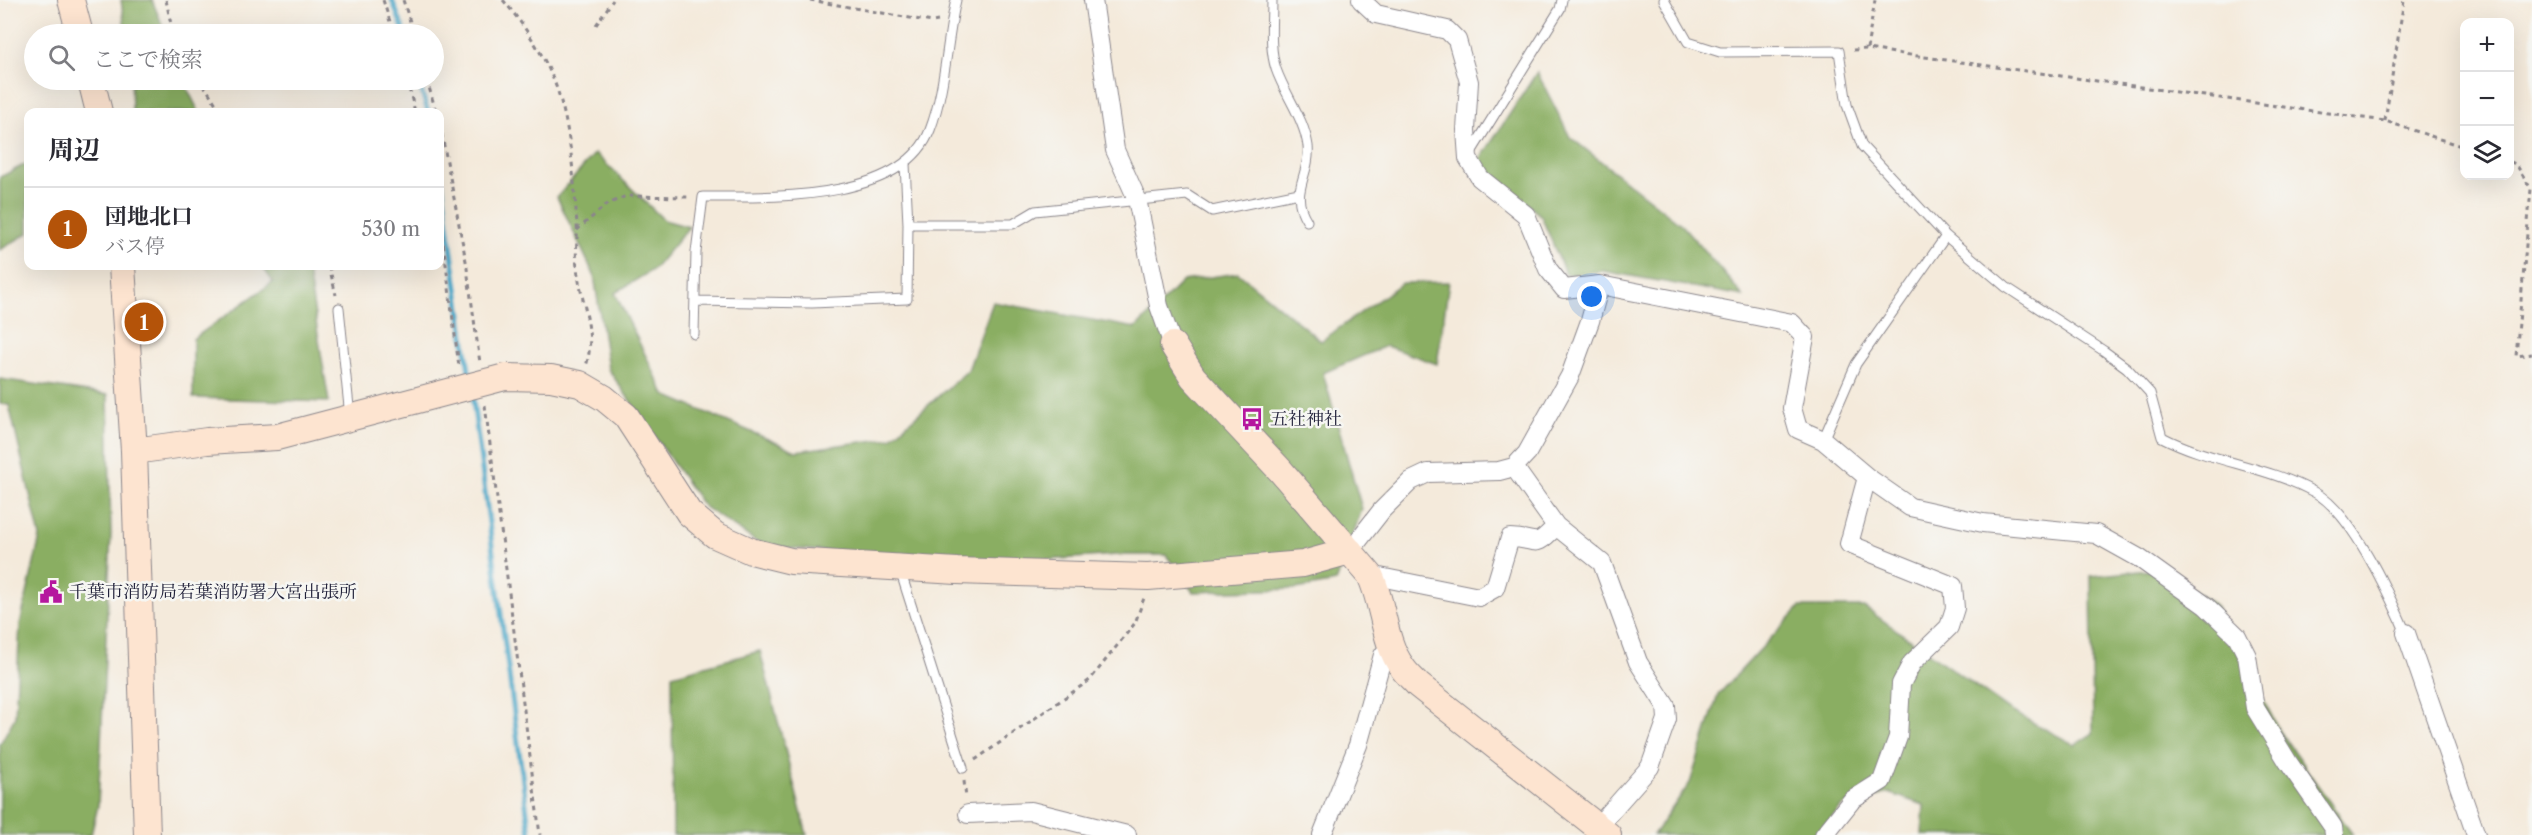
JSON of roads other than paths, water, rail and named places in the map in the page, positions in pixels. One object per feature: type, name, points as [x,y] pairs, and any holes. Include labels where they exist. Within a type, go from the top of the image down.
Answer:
[{"type":"street","points":[[71,0],[77,24]]},
{"type":"street","points":[[1093,0],[1115,150],[1137,198],[1159,306],[1173,345],[1193,377],[1280,470],[1370,575],[1376,587],[1391,645],[1401,667],[1418,685],[1603,831],[1650,767],[1667,719],[1666,706],[1638,662],[1602,563],[1557,526],[1514,467]]},
{"type":"street","points":[[1361,0],[1376,14],[1447,30],[1457,40],[1469,82],[1466,130],[1468,158],[1480,178],[1526,215],[1548,269],[1564,289],[1600,285],[1792,322],[1805,336],[1792,408],[1797,429],[1823,440],[1867,477],[1910,507],[1983,523],[2096,534],[2139,558],[2206,606],[2237,636],[2247,656],[2255,708],[2288,762],[2333,827],[2334,835]]},
{"type":"street","points":[[94,90],[98,108]]},
{"type":"street","points":[[122,270],[134,451],[147,835]]},
{"type":"street","points":[[134,451],[207,441],[277,437],[351,419],[472,384],[505,377],[551,378],[580,384],[604,398],[626,416],[689,513],[715,535],[751,551],[791,561],[900,568],[1148,577],[1303,564],[1350,551],[1382,510],[1411,481],[1428,473],[1499,471],[1514,467],[1527,453],[1570,376],[1600,285]]},
{"type":"street","points":[[1824,835],[1852,800],[1882,781],[1898,737],[1901,684],[1912,663],[1949,627],[1955,608],[1953,586],[1849,543],[1867,477]]},
{"type":"street","points":[[1370,575],[1479,597],[1495,588],[1510,538],[1537,543],[1545,539],[1557,526]]},
{"type":"street","points":[[2406,633],[2476,835]]},
{"type":"street","points":[[1322,835],[1358,745],[1383,655],[1391,645]]},
{"type":"street","points":[[968,814],[1031,811],[1127,835]]},
{"type":"lane","points":[[694,334],[696,252],[703,197],[759,197],[841,189],[880,176],[905,164],[918,150],[930,130],[944,75],[951,19],[956,0]]},
{"type":"lane","points":[[1272,0],[1272,46],[1277,70],[1297,114],[1308,148],[1299,193],[1300,210],[1307,221]]},
{"type":"lane","points":[[1468,158],[1560,9],[1562,0]]},
{"type":"lane","points":[[1664,0],[1688,42],[1720,52],[1839,51],[1847,105],[1862,146],[1946,236],[2006,287],[2127,368],[2150,393],[2162,437],[2185,449],[2272,475],[2316,492],[2346,522],[2387,588],[2406,633]]},
{"type":"lane","points":[[695,301],[812,303],[907,298],[908,224],[905,164]]},
{"type":"lane","points":[[908,224],[1013,224],[1035,211],[1137,198],[1187,195],[1212,211],[1299,193]]},
{"type":"lane","points":[[1823,440],[1856,364],[1946,236]]},
{"type":"lane","points":[[339,308],[351,419]]},
{"type":"lane","points":[[900,568],[963,768]]},
{"type":"waterway","points":[[392,0],[401,24]]},
{"type":"waterway","points":[[421,90],[427,108]]},
{"type":"waterway","points":[[444,198],[470,378]]},
{"type":"waterway","points":[[472,393],[530,835]]},
{"type":"place","name":"団地北口","points":[[144,322]]},
{"type":"place","name":"五社神社","points":[[1252,419]]},
{"type":"place","name":"千葉市消防局若葉消防署大宮出張所","points":[[51,592]]}]
